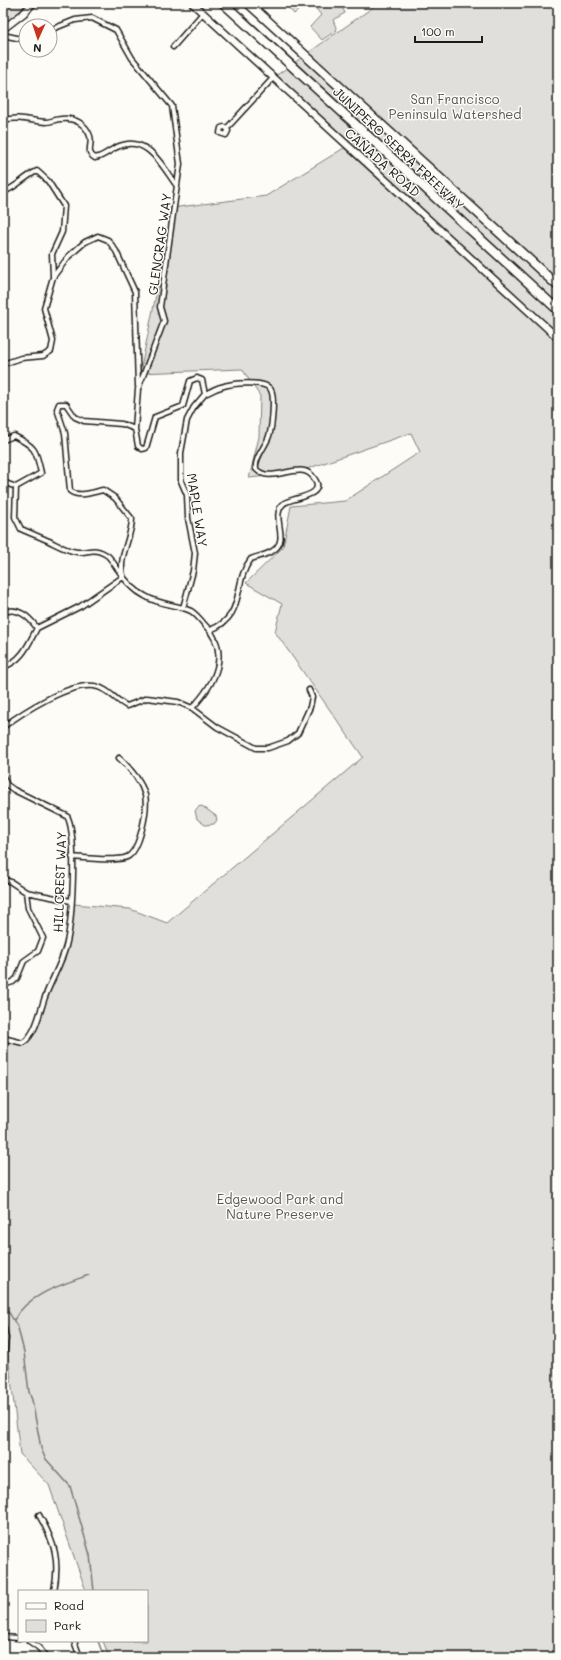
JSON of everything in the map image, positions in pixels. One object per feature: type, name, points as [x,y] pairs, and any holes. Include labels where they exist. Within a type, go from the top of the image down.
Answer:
[{"type":"highway","name":"JUNIPERO SERRA FREEWAY","points":[[223,3],[558,310]]},
{"type":"highway","name":"JUNIPERO SERRA FREEWAY","points":[[248,3],[558,286]]},
{"type":"main road","points":[[3,29],[24,13],[33,3]]},
{"type":"main road","name":"CAÑADA ROAD","points":[[192,3],[558,338]]},
{"type":"street","points":[[173,47],[203,13]]},
{"type":"street","name":"GLENCRAG WAY","points":[[58,27],[75,20],[92,18],[116,30],[132,58],[172,106],[180,164],[160,307],[164,321],[138,389],[135,429]]},
{"type":"street","points":[[3,35],[18,38]]},
{"type":"street","points":[[227,128],[274,77]]},
{"type":"street","points":[[3,120],[18,117],[47,122],[62,118],[79,122],[86,127],[90,137],[89,150],[91,155],[95,158],[128,143],[141,144],[151,152],[177,187]]},
{"type":"street","points":[[3,192],[11,190],[27,176],[37,171],[48,181],[64,206],[62,232],[52,254],[53,277],[44,308],[53,341],[51,351],[43,356],[21,358],[3,364]]},
{"type":"street","points":[[53,277],[69,256],[85,242],[98,236],[108,240],[116,251],[135,292],[138,389]]},
{"type":"street","points":[[123,577],[121,568],[132,527],[132,518],[115,498],[103,490],[80,495],[74,494],[70,491],[65,434],[57,409],[59,404],[66,404],[75,417],[84,421],[122,424],[135,429],[138,446],[142,449],[146,448],[155,417],[183,406],[190,381],[197,378],[202,380],[205,394],[222,386],[258,384],[268,386],[271,389],[273,398],[270,431],[257,462],[256,469],[258,472],[272,475],[303,471],[313,476],[316,484],[315,490],[310,495],[287,501],[280,508],[278,516],[281,536],[278,546],[270,553],[251,559],[246,566],[237,604],[232,614],[226,621],[210,630]]},
{"type":"street","name":"MAPLE WAY","points":[[183,608],[193,571],[195,553],[188,518],[187,495],[181,481],[181,453],[187,420],[194,407],[205,394]]},
{"type":"street","points":[[3,440],[14,436],[27,442],[36,451],[41,473],[16,487]]},
{"type":"street","points":[[3,482],[16,487]]},
{"type":"street","points":[[16,487],[15,517],[21,529],[62,549],[79,552],[93,549],[108,556],[123,577],[143,596],[156,602],[183,608],[193,612],[210,630],[217,647],[219,661],[216,675],[206,694],[192,708]]},
{"type":"street","points":[[3,667],[12,664],[22,656],[37,628],[81,606],[123,577]]},
{"type":"street","points":[[3,613],[12,611],[23,614],[29,617],[37,628]]},
{"type":"street","points":[[3,727],[48,699],[76,688],[93,686],[108,690],[120,702],[127,706],[146,698],[178,702],[192,708],[216,727],[256,748],[279,745],[298,733],[310,708],[312,697],[309,690]]},
{"type":"street","points":[[72,857],[121,859],[132,853],[136,847],[144,814],[145,796],[129,767],[119,758]]},
{"type":"street","name":"HILLCREST WAY","points":[[3,778],[7,785],[14,790],[67,816],[71,826],[72,857],[70,926],[66,947],[30,1037],[23,1043],[3,1038]]},
{"type":"street","points":[[3,879],[11,882],[26,892],[71,901]]},
{"type":"street","points":[[3,985],[13,982],[17,978],[24,961],[38,951],[43,938],[28,908],[26,892]]},
{"type":"street","points":[[3,1324],[6,1338],[3,1368]]},
{"type":"street","points":[[39,1516],[47,1529],[56,1556],[57,1576],[54,1590]]},
{"type":"street","points":[[3,1637],[18,1638]]},
{"type":"street","points":[[30,1642],[39,1648],[46,1657]]},
{"type":"street","points":[[74,1642],[80,1657]]},
{"type":"green space","points":[[11,3],[26,3],[19,13],[3,26],[3,8],[12,7]]},
{"type":"green space","points":[[289,3],[340,3],[345,13],[333,20],[337,30],[322,40],[310,27],[321,15],[314,6],[303,6],[294,14],[287,6]]},
{"type":"green space","name":"San Francisco Peninsula Watershed","points":[[379,3],[558,3],[558,338],[274,77]]},
{"type":"green space","name":"Edgewood Park and Nature Preserve","points":[[344,148],[558,342],[558,1657],[109,1657],[103,1642],[148,1642],[148,1590],[86,1590],[49,1485],[20,1454],[3,1324],[3,1043],[10,1045],[11,1041],[23,1043],[30,1037],[68,938],[74,904],[130,909],[167,923],[363,757],[275,632],[282,604],[246,583],[283,547],[291,506],[345,501],[420,452],[411,433],[295,473],[249,478],[259,437],[260,396],[242,369],[140,373],[173,212],[171,208],[266,196]]},
{"type":"green space","points":[[202,806],[216,816],[217,820],[214,824],[205,825],[197,819],[195,811],[198,807]]},
{"type":"waterway","points":[[14,1320],[20,1311],[37,1297],[58,1286],[89,1275]]},
{"type":"waterway","points":[[3,1307],[10,1314],[18,1328],[24,1352],[29,1392],[32,1400],[41,1448],[45,1458],[70,1486],[90,1555],[94,1590]]},
{"type":"waterway","points":[[98,1642],[104,1657]]}]
